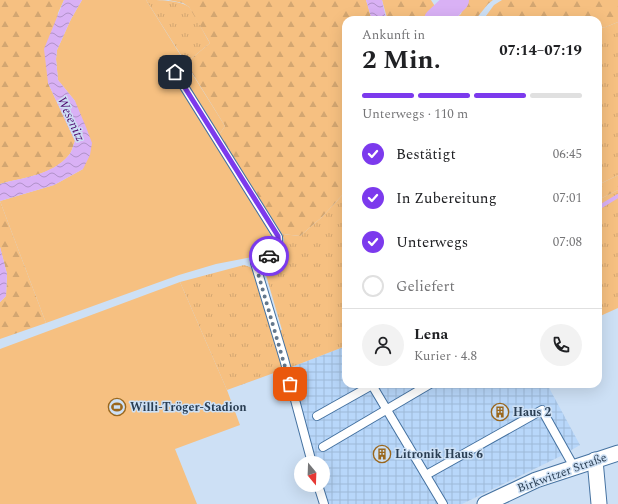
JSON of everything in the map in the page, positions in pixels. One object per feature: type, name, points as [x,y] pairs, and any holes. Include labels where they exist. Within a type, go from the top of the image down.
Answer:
[{"type":"street","name":"Birkwitzer Straße","points":[[485,504],[536,480],[595,460],[618,454]]},
{"type":"street","points":[[595,460],[599,504]]},
{"type":"lane","points":[[175,72],[278,236],[279,244],[276,250],[266,258],[255,263],[284,359],[310,456]]},
{"type":"lane","points":[[318,416],[366,388]]},
{"type":"lane","points":[[375,388],[386,410],[443,504]]},
{"type":"lane","points":[[323,447],[423,388]]},
{"type":"lane","points":[[426,475],[440,463],[542,410],[574,467]]},
{"type":"lane","points":[[320,492],[324,504]]},
{"type":"shaded area","points":[[342,348],[342,388],[549,388],[580,445],[563,455],[462,504],[328,504],[324,492],[330,492],[330,456],[312,456],[289,368]]},
{"type":"green space","points":[[0,0],[64,0],[58,13],[48,83],[75,141],[70,154],[62,162],[46,172],[0,184]]},
{"type":"green space","points":[[82,0],[146,0],[225,126],[219,135],[273,240],[272,246],[266,252],[257,256],[216,264],[179,275],[46,323],[0,201],[54,185],[83,169],[75,101],[58,80],[56,59],[57,50],[71,19]]},
{"type":"green space","points":[[146,0],[163,0],[180,3],[189,7],[210,43],[186,63]]},
{"type":"green space","points":[[168,0],[366,0],[371,16],[342,16],[342,195],[322,217],[300,236],[282,234],[219,135],[225,126],[186,63],[210,43],[189,7],[183,3]]},
{"type":"green space","points":[[382,0],[431,0],[436,8],[430,14],[424,16],[386,16]]},
{"type":"green space","points":[[466,0],[493,0],[478,16],[459,16],[461,14]]},
{"type":"green space","points":[[502,0],[618,0],[618,22],[602,28],[602,16],[486,16],[494,5]]},
{"type":"green space","points":[[618,22],[618,175],[602,183],[602,28]]},
{"type":"green space","points":[[618,175],[618,190],[602,198],[602,183]]},
{"type":"green space","points":[[618,190],[618,308],[602,315],[602,198]]},
{"type":"green space","points":[[342,195],[342,348],[289,368],[278,331],[282,330],[263,265],[280,252],[284,240],[282,234],[300,236],[322,217]]},
{"type":"green space","points":[[0,201],[46,323],[0,339],[0,302],[6,296],[7,274],[0,247]]},
{"type":"green space","points":[[244,265],[250,267],[254,272],[281,360],[282,370],[227,390],[180,282]]},
{"type":"green space","name":"Willi-Tröger-Stadion","points":[[180,282],[227,390],[240,425],[175,449],[197,504],[0,504],[0,349]]},
{"type":"water","points":[[64,0],[82,0],[71,19],[57,50],[56,59],[58,80],[75,101],[92,143],[90,155],[83,169],[54,185],[0,201],[0,184],[46,172],[62,162],[72,151],[75,141],[48,83],[44,49]]},
{"type":"water","points":[[366,0],[382,0],[386,16],[371,16]]},
{"type":"water","points":[[444,0],[466,0],[458,16],[448,16],[441,4]]},
{"type":"water","points":[[436,8],[441,16],[425,16]]},
{"type":"water","points":[[0,247],[7,274],[6,296],[0,302]]},
{"type":"waterway","name":"Wesenitz","points":[[440,16],[457,0]]},
{"type":"waterway","points":[[602,206],[618,196]]},
{"type":"way so far","points":[[269,256],[255,263],[290,384]]},
{"type":"place","name":"Willi-Tröger-Stadion","points":[[117,407]]},
{"type":"place","name":"Haus 2","points":[[500,412]]},
{"type":"place","name":"Litronik Haus 6","points":[[382,454]]},
{"type":"route","points":[[175,72],[278,236],[279,244],[276,250],[269,256]]}]
